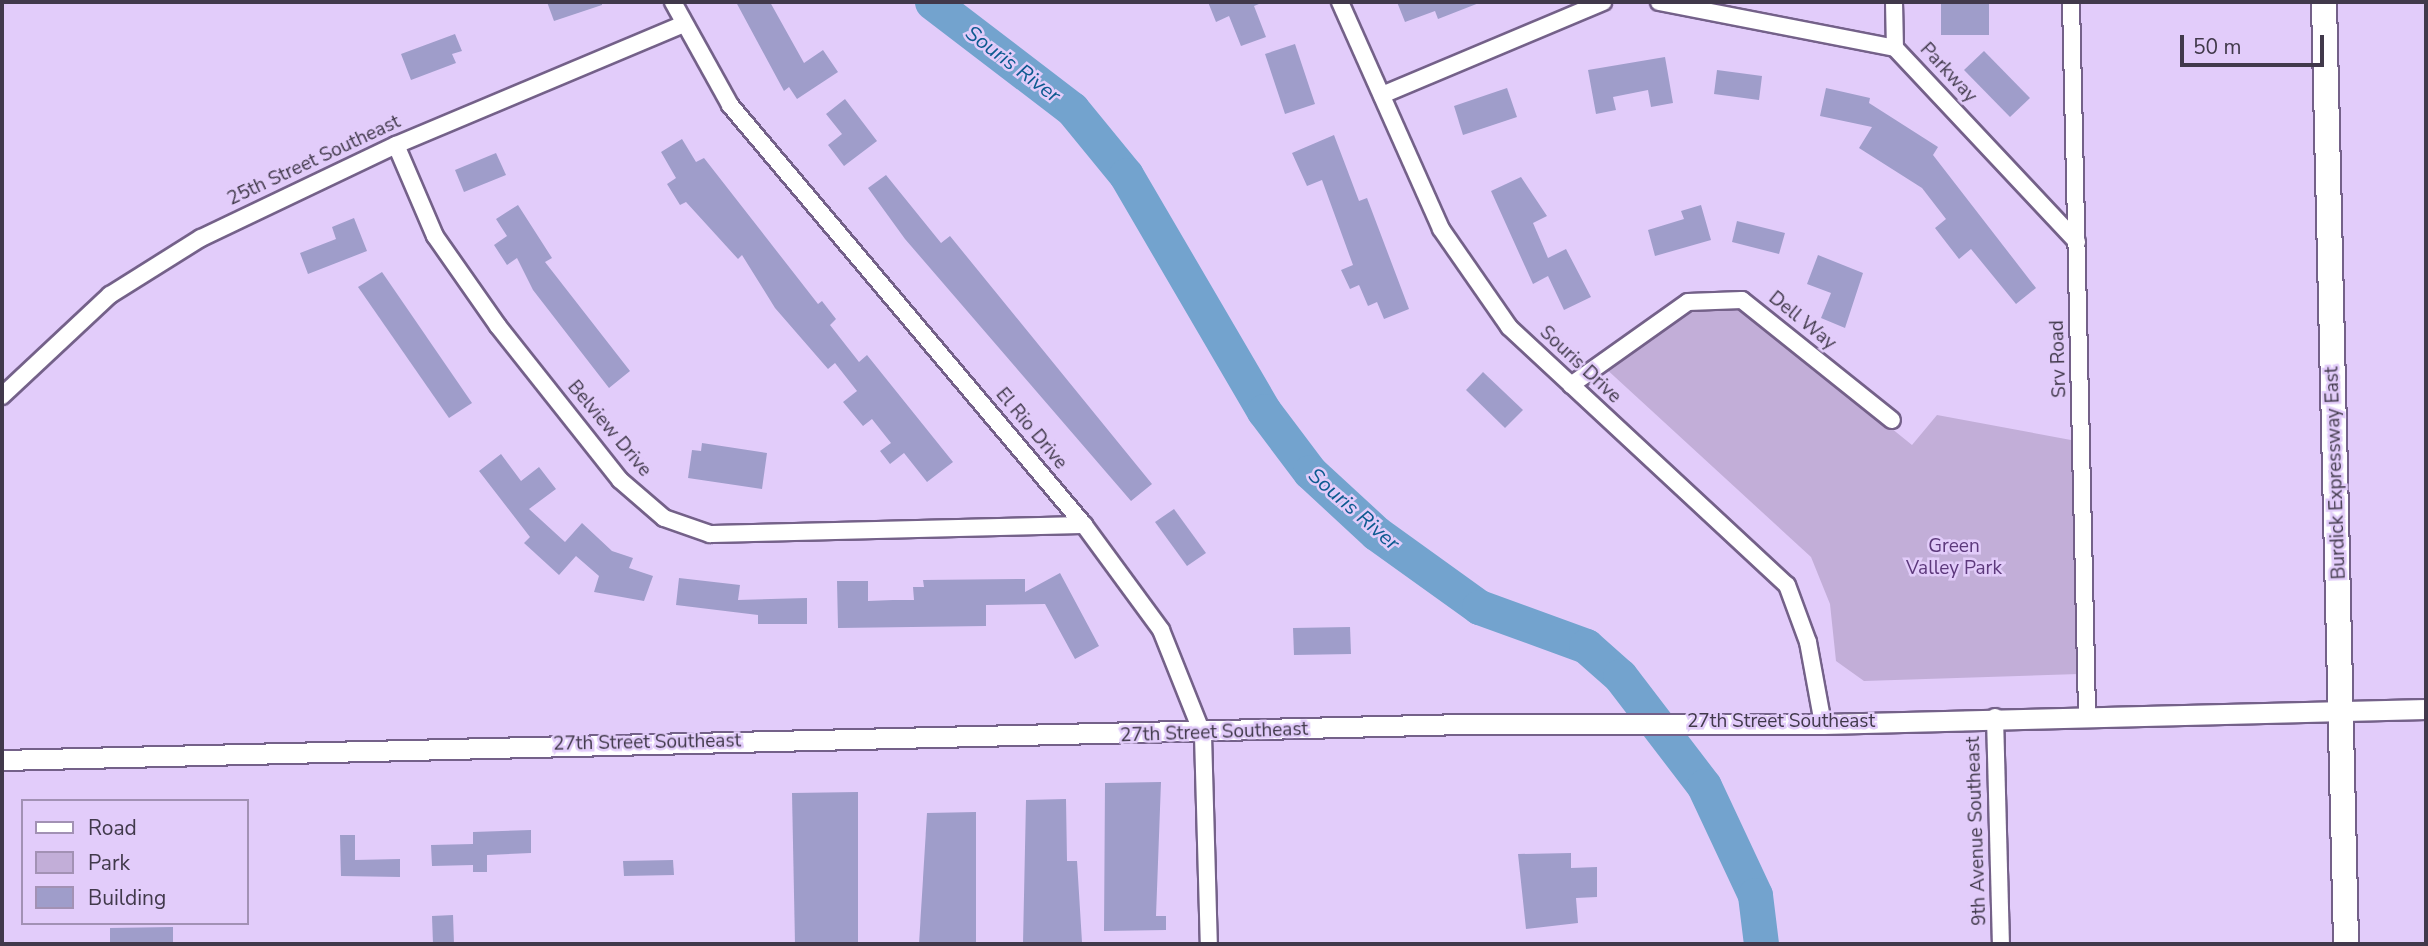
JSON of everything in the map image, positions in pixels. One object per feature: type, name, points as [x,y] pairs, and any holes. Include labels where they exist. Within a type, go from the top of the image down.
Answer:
[{"type":"main road","name":"Burdick Expressway East","points":[[2324,2],[2346,944]]},
{"type":"street","name":"El Rio Drive","points":[[673,2],[681,25],[730,105],[820,218],[1084,525],[1161,630],[1203,735],[1209,944]]},
{"type":"street","name":"Souris Drive","points":[[1340,2],[1441,229],[1509,327],[1787,585],[1808,642],[1823,724]]},
{"type":"street","points":[[1382,95],[1602,2]]},
{"type":"street","name":"Parkway","points":[[1659,2],[1895,48],[2077,242]]},
{"type":"street","points":[[1894,2],[1895,48]]},
{"type":"street","name":"Srv Road","points":[[2071,2],[2088,714]]},
{"type":"street","name":"25th Street Southeast","points":[[2,396],[110,295],[167,259],[396,145],[681,25]]},
{"type":"street","name":"Belview Drive","points":[[396,145],[435,236],[498,326],[620,480],[664,518],[710,534],[1084,525]]},
{"type":"street","name":"Dell Way","points":[[1571,385],[1689,302],[1742,300],[1892,420]]},
{"type":"street","name":"27th Street Southeast","points":[[2,760],[1203,735],[1578,723],[1823,724],[2088,714],[2426,709]]},
{"type":"street","name":"9th Avenue Southeast","points":[[1995,717],[2001,944]]},
{"type":"green space","name":"Green Valley Park","points":[[1739,305],[1912,445],[1937,415],[2071,440],[2079,674],[1864,681],[1836,661],[1830,604],[1811,557],[1603,366],[1687,307]]},
{"type":"building","points":[[547,2],[602,2],[602,5],[554,21]]},
{"type":"building","points":[[736,2],[770,2],[804,63],[823,50],[838,72],[797,99],[789,87],[784,91]]},
{"type":"building","points":[[1208,2],[1264,2],[1254,6],[1266,37],[1241,46],[1229,16],[1216,22]]},
{"type":"building","points":[[1397,2],[1479,3],[1438,19],[1435,11],[1405,22]]},
{"type":"building","points":[[1941,2],[1989,2],[1989,35],[1941,35]]},
{"type":"building","points":[[455,34],[462,51],[452,54],[456,63],[411,80],[401,54]]},
{"type":"building","points":[[1295,44],[1315,104],[1285,114],[1265,54]]},
{"type":"building","points":[[1984,51],[2030,98],[2010,117],[1964,70]]},
{"type":"building","points":[[1665,57],[1673,103],[1651,107],[1648,90],[1613,97],[1616,110],[1596,114],[1588,70]]},
{"type":"building","points":[[1717,70],[1762,76],[1759,100],[1714,94]]},
{"type":"building","points":[[1507,88],[1517,117],[1463,135],[1454,106]]},
{"type":"building","points":[[1826,88],[1870,98],[1869,103],[1938,147],[1933,155],[2036,288],[2016,304],[1971,249],[1959,259],[1935,228],[1946,219],[1922,188],[1859,148],[1872,127],[1820,116]]},
{"type":"building","points":[[845,99],[877,141],[844,166],[828,145],[842,134],[826,114]]},
{"type":"building","points":[[1334,135],[1359,201],[1367,198],[1409,309],[1384,319],[1377,302],[1368,306],[1359,285],[1350,289],[1341,270],[1353,265],[1322,180],[1307,186],[1292,153]]},
{"type":"building","points":[[682,139],[696,162],[704,158],[818,304],[822,301],[836,319],[830,325],[859,362],[867,355],[953,462],[927,482],[904,453],[890,464],[880,451],[891,443],[872,419],[863,426],[843,402],[857,391],[835,363],[828,369],[775,308],[742,255],[738,259],[686,202],[680,205],[667,184],[676,178],[661,152]]},
{"type":"building","points":[[496,153],[506,175],[464,192],[455,170]]},
{"type":"building","points":[[886,175],[941,243],[950,236],[1152,484],[1131,501],[905,239],[868,188]]},
{"type":"building","points":[[1521,177],[1547,216],[1533,223],[1548,258],[1566,249],[1591,297],[1564,310],[1548,276],[1533,284],[1491,191]]},
{"type":"building","points":[[518,205],[552,258],[545,262],[630,371],[609,388],[533,290],[517,258],[507,265],[494,245],[507,236],[496,219]]},
{"type":"building","points":[[1701,205],[1711,240],[1655,256],[1648,230],[1684,219],[1681,211]]},
{"type":"building","points":[[354,218],[367,251],[308,274],[300,253],[336,239],[332,227]]},
{"type":"building","points":[[1737,221],[1785,233],[1779,254],[1732,242]]},
{"type":"building","points":[[1818,255],[1863,273],[1845,328],[1821,318],[1831,293],[1807,284]]},
{"type":"building","points":[[382,272],[472,403],[449,418],[358,287]]},
{"type":"building","points":[[1483,372],[1523,410],[1505,428],[1466,390]]},
{"type":"building","points":[[702,443],[767,453],[762,489],[688,478],[692,450],[701,451]]},
{"type":"building","points":[[501,454],[521,481],[539,467],[556,489],[529,509],[565,542],[582,523],[612,551],[633,558],[629,568],[653,576],[644,601],[594,592],[599,576],[576,556],[559,575],[524,543],[530,537],[479,471]]},
{"type":"building","points":[[1174,509],[1206,553],[1187,566],[1155,522]]},
{"type":"building","points":[[1060,573],[1099,646],[1075,659],[1045,604],[986,605],[986,626],[838,628],[837,581],[868,581],[868,601],[914,600],[913,587],[924,587],[923,580],[1025,579],[1025,592]]},
{"type":"building","points":[[679,578],[740,585],[738,600],[807,598],[807,624],[758,624],[758,615],[676,605]]},
{"type":"building","points":[[1350,627],[1351,654],[1294,655],[1293,628]]},
{"type":"building","points":[[1161,782],[1156,916],[1166,916],[1166,930],[1104,931],[1105,783]]},
{"type":"building","points":[[858,792],[858,944],[795,944],[792,793]]},
{"type":"building","points":[[1066,799],[1067,861],[1077,861],[1082,942],[1023,943],[1026,800]]},
{"type":"building","points":[[976,812],[976,944],[919,944],[927,813]]},
{"type":"building","points":[[531,830],[531,853],[487,855],[487,872],[473,872],[473,865],[432,866],[431,845],[473,844],[473,832]]},
{"type":"building","points":[[340,835],[355,835],[355,860],[400,859],[400,877],[341,876]]},
{"type":"building","points":[[1571,853],[1571,868],[1597,867],[1597,897],[1576,898],[1578,923],[1526,929],[1518,854]]},
{"type":"building","points":[[673,860],[674,875],[624,876],[623,861]]},
{"type":"building","points":[[453,915],[454,944],[433,944],[432,916]]},
{"type":"building","points":[[173,927],[173,943],[110,944],[110,928]]},
{"type":"waterway","name":"Souris River","points":[[932,2],[1072,109],[1126,175],[1264,411],[1310,472],[1376,533],[1479,607],[1586,646],[1620,676],[1704,786],[1755,895],[1761,944]]}]
